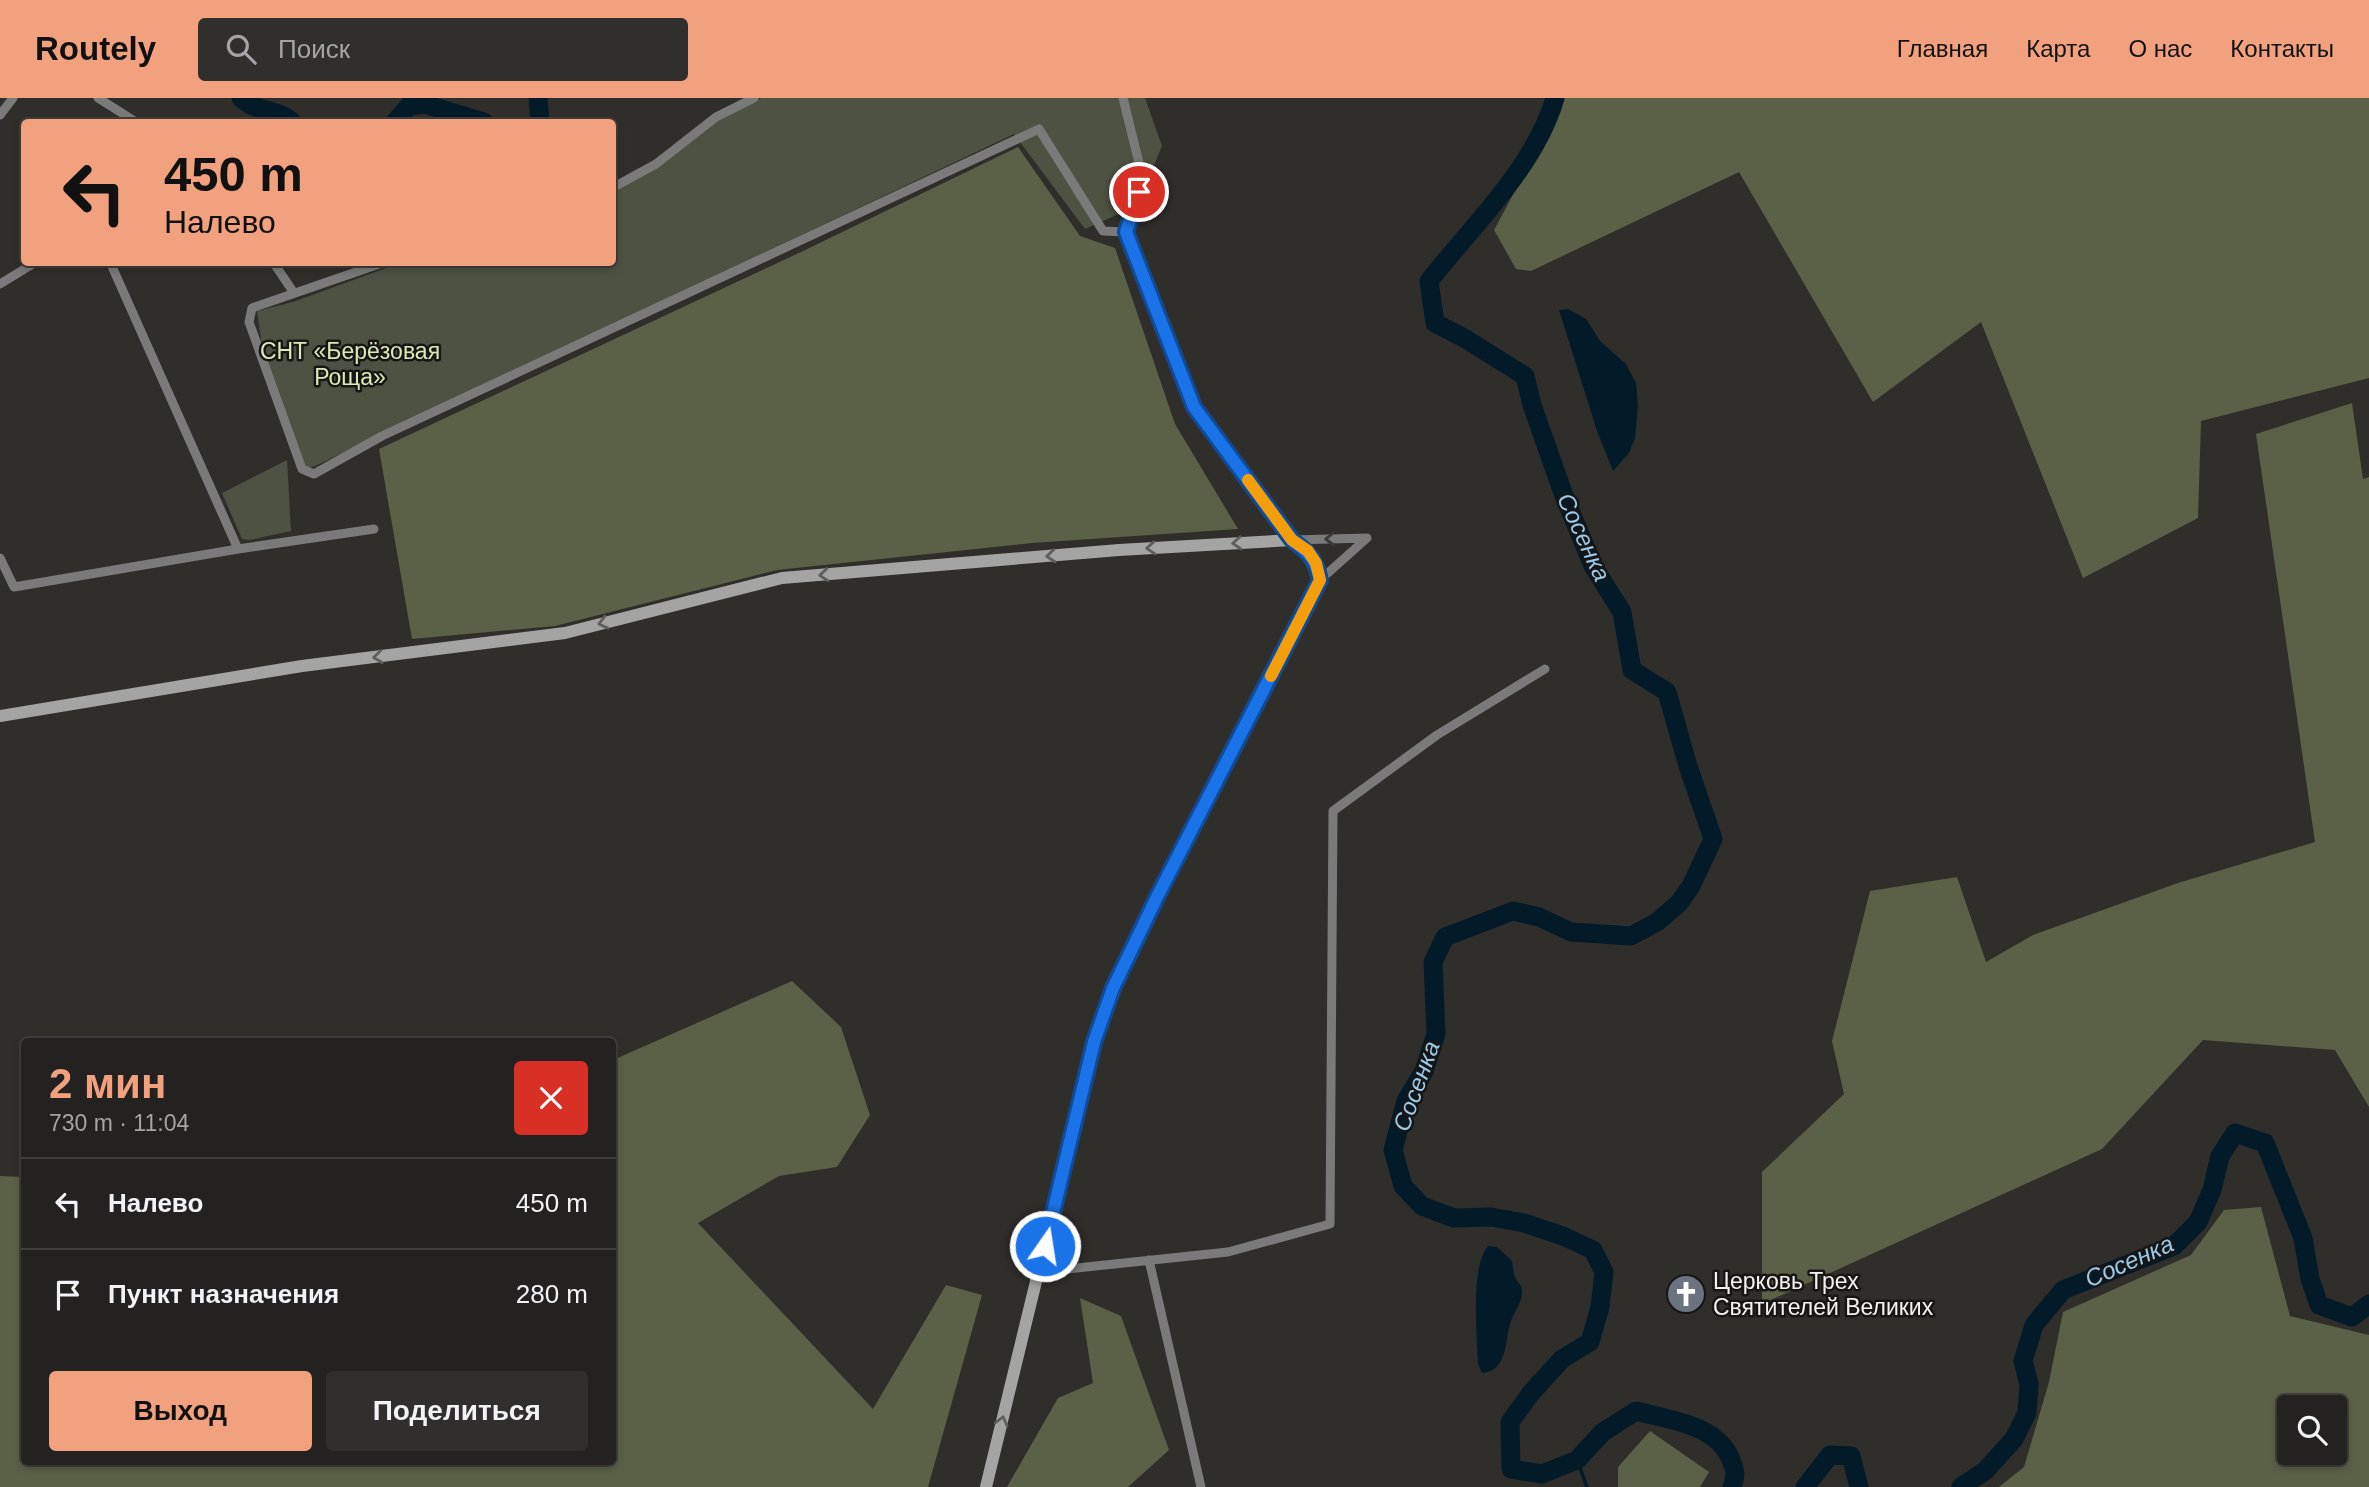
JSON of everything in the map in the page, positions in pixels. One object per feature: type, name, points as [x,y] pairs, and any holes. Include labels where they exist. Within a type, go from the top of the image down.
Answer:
[{"type":"street","points":[[98,98],[131,119]]},
{"type":"street","points":[[616,186],[656,164],[716,117],[754,98]]},
{"type":"street","points":[[1123,98],[1141,171],[1139,192],[1126,232],[1194,407],[1292,540],[1308,551],[1316,563],[1320,580]]},
{"type":"street","points":[[0,115],[9,100]]},
{"type":"street","points":[[374,266],[251,308],[249,322],[302,470],[314,474],[382,436],[1039,129],[1103,231],[1126,232]]},
{"type":"street","points":[[0,284],[29,266]]},
{"type":"street","points":[[112,266],[238,549]]},
{"type":"street","points":[[276,266],[294,293]]},
{"type":"street","points":[[0,558],[15,587],[374,529]]},
{"type":"street","points":[[0,716],[302,666],[565,633],[782,578],[1119,550],[1367,538],[1320,580],[1113,988],[1094,1042],[986,1487]]},
{"type":"street","points":[[1039,1272],[1228,1252],[1330,1224],[1333,811],[1437,735],[1545,668]]},
{"type":"street","points":[[1149,1260],[1201,1487]]},
{"type":"green space","name":"СНТ «Берёзовая Роща»","points":[[761,98],[1145,98],[1162,146],[1137,206],[1085,229],[1014,134],[315,466],[303,469],[263,353],[257,311],[293,302],[392,266],[616,266],[616,188],[719,119]]},
{"type":"green space","points":[[1560,98],[2369,98],[2369,378],[2201,421],[2198,518],[2083,578],[1981,322],[1873,402],[1739,172],[1531,271],[1516,269],[1494,230],[1554,119]]},
{"type":"green space","points":[[1018,147],[1080,236],[1115,248],[1175,424],[1238,529],[1032,543],[777,570],[555,626],[412,639],[379,449],[803,251]]},
{"type":"green space","points":[[2352,403],[2363,479],[2369,477],[2369,1107],[2335,1050],[2203,1040],[2102,1149],[1762,1304],[1762,1172],[1844,1094],[1832,1041],[1870,891],[1957,877],[1986,962],[2033,935],[2178,883],[2315,842],[2256,434]]},
{"type":"green space","points":[[287,460],[291,531],[249,540],[242,539],[222,493]]},
{"type":"green space","points":[[792,981],[841,1027],[870,1115],[837,1167],[779,1176],[698,1223],[873,1409],[946,1285],[982,1295],[928,1487],[0,1487],[0,1176],[21,1177],[21,1465],[616,1465],[616,1059]]},
{"type":"green space","points":[[2261,1207],[2290,1316],[2369,1335],[2369,1487],[1999,1487],[2024,1467],[2049,1382],[2063,1312],[2191,1255],[2224,1210]]},
{"type":"green space","points":[[1080,1298],[1121,1316],[1169,1450],[1128,1487],[1007,1487],[1058,1398],[1093,1383]]},
{"type":"green space","points":[[1650,1431],[1709,1472],[1700,1487],[1618,1487],[1618,1467]]},
{"type":"water","points":[[1568,309],[1586,319],[1600,341],[1626,364],[1636,383],[1638,406],[1635,438],[1629,453],[1613,471],[1597,431],[1559,310]]},
{"type":"water","points":[[1488,1246],[1497,1247],[1512,1261],[1522,1295],[1511,1321],[1501,1361],[1491,1371],[1482,1373],[1478,1364],[1477,1285],[1482,1256]]},
{"type":"waterway","name":"Сосенка","points":[[241,98],[253,106],[288,119]]},
{"type":"waterway","name":"Сосенка","points":[[538,98],[540,119]]},
{"type":"waterway","name":"Сосенка","points":[[1555,98],[1546,123],[1518,171],[1429,281],[1435,323],[1525,376],[1532,405],[1563,493],[1593,566],[1622,612],[1632,670],[1667,692],[1713,839],[1691,886],[1679,903],[1657,922],[1631,936],[1571,932],[1539,917],[1513,911],[1445,937],[1433,962],[1436,1034],[1424,1071],[1406,1101],[1393,1150],[1403,1186],[1422,1206],[1454,1218],[1491,1217],[1524,1223],[1563,1236],[1593,1250],[1604,1272],[1600,1307],[1590,1342],[1562,1359],[1531,1393],[1510,1422],[1511,1469],[1542,1474],[1577,1460],[1603,1432],[1636,1411],[1691,1425],[1715,1438],[1733,1464],[1735,1474],[1732,1487]]},
{"type":"waterway","name":"Сосенка","points":[[398,119],[409,106],[424,104],[474,119]]},
{"type":"waterway","name":"Сосенка","points":[[1961,1487],[1985,1471],[2014,1439],[2027,1413],[2029,1384],[2023,1361],[2034,1325],[2063,1290],[2174,1246],[2198,1222],[2212,1190],[2220,1156],[2235,1133],[2265,1143],[2303,1238],[2310,1279],[2319,1305],[2352,1317],[2369,1304]]},
{"type":"waterway","name":"Сосенка","points":[[1805,1487],[1830,1455],[1851,1456],[1859,1487]]},
{"type":"waterway","points":[[1577,1460],[1587,1487]]},
{"type":"slow traffic","points":[[1248,480],[1292,540],[1308,551],[1316,563],[1320,580],[1271,676]]},
{"type":"place","name":"Церковь Трех Святителей Великих","points":[[1686,1294]]},
{"type":"route","points":[[1045,1246],[1094,1042],[1113,988],[1320,580],[1316,563],[1308,551],[1292,540],[1194,407],[1126,232],[1139,192]]}]
